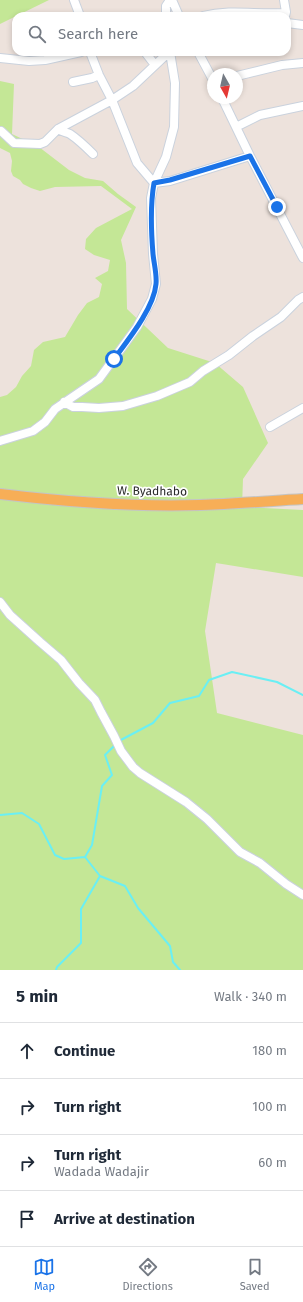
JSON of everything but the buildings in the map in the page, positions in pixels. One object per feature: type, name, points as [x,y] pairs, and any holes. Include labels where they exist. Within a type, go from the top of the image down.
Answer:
[{"type":"main road","name":"W. Byadhabo","points":[[0,494],[85,503],[130,505],[199,505],[303,500]]},
{"type":"street","points":[[74,0],[78,12]]},
{"type":"street","points":[[166,12],[166,6],[171,0],[177,12]]},
{"type":"street","points":[[284,0],[285,12]]},
{"type":"street","points":[[291,23],[303,24]]},
{"type":"street","points":[[0,58],[29,61],[45,60],[63,56]]},
{"type":"street","points":[[92,56],[99,75],[112,100],[137,163],[154,183]]},
{"type":"street","points":[[148,56],[155,65]]},
{"type":"street","points":[[1,131],[14,143],[40,144],[45,142],[58,129],[112,100],[133,86],[165,56]]},
{"type":"street","points":[[0,441],[33,431],[45,422],[55,409],[99,379],[137,327],[152,299],[156,284],[153,254],[151,198],[154,183],[166,156],[174,127],[175,83],[171,56]]},
{"type":"street","points":[[200,56],[207,69]]},
{"type":"street","points":[[243,75],[282,65],[303,63]]},
{"type":"street","points":[[73,82],[99,75]]},
{"type":"street","points":[[225,104],[303,258]]},
{"type":"street","points":[[236,127],[260,115],[303,106]]},
{"type":"street","points":[[58,129],[62,132],[69,133],[85,145],[93,154]]},
{"type":"street","points":[[154,183],[170,180],[250,156]]},
{"type":"street","points":[[64,402],[73,407],[82,408],[123,406],[157,396],[190,382],[203,371],[229,355],[281,317],[303,296]]},
{"type":"street","points":[[270,427],[303,408]]},
{"type":"street","points":[[0,602],[10,615],[61,660],[95,700],[114,736],[120,751],[133,767],[186,802],[207,819],[240,852],[260,864],[303,895]]},
{"type":"green space","points":[[0,0],[49,0],[24,12],[12,12],[12,18],[0,24]]},
{"type":"green space","points":[[0,81],[14,84],[12,134],[39,147],[69,170],[85,178],[103,181],[136,207],[121,240],[126,263],[127,309],[168,348],[215,363],[243,387],[268,443],[243,479],[242,507],[303,510],[303,577],[216,563],[205,631],[217,713],[303,735],[303,970],[0,970],[0,397],[7,395],[16,387],[22,376],[31,366],[34,350],[43,342],[65,337],[87,303],[99,297],[102,284],[95,278],[108,271],[110,260],[94,255],[85,249],[86,239],[96,228],[132,209],[101,186],[55,187],[40,191],[23,184],[20,180],[13,176],[11,171],[12,161],[10,153],[0,148]]},
{"type":"waterway","points":[[119,741],[153,723],[170,703],[199,696],[209,680],[232,672],[277,682],[303,695]]},
{"type":"waterway","points":[[85,857],[92,845],[102,786],[112,775],[105,755],[116,744]]},
{"type":"waterway","points":[[0,815],[22,813],[39,824],[55,855],[64,859],[85,857],[100,876],[125,886],[138,908],[170,946],[173,962],[180,970]]},
{"type":"waterway","points":[[56,970],[57,967],[81,943],[81,909],[100,876]]},
{"type":"route","points":[[114,359],[137,327],[152,299],[156,284],[153,254],[151,198],[154,183],[170,180],[250,156],[277,207]]}]
